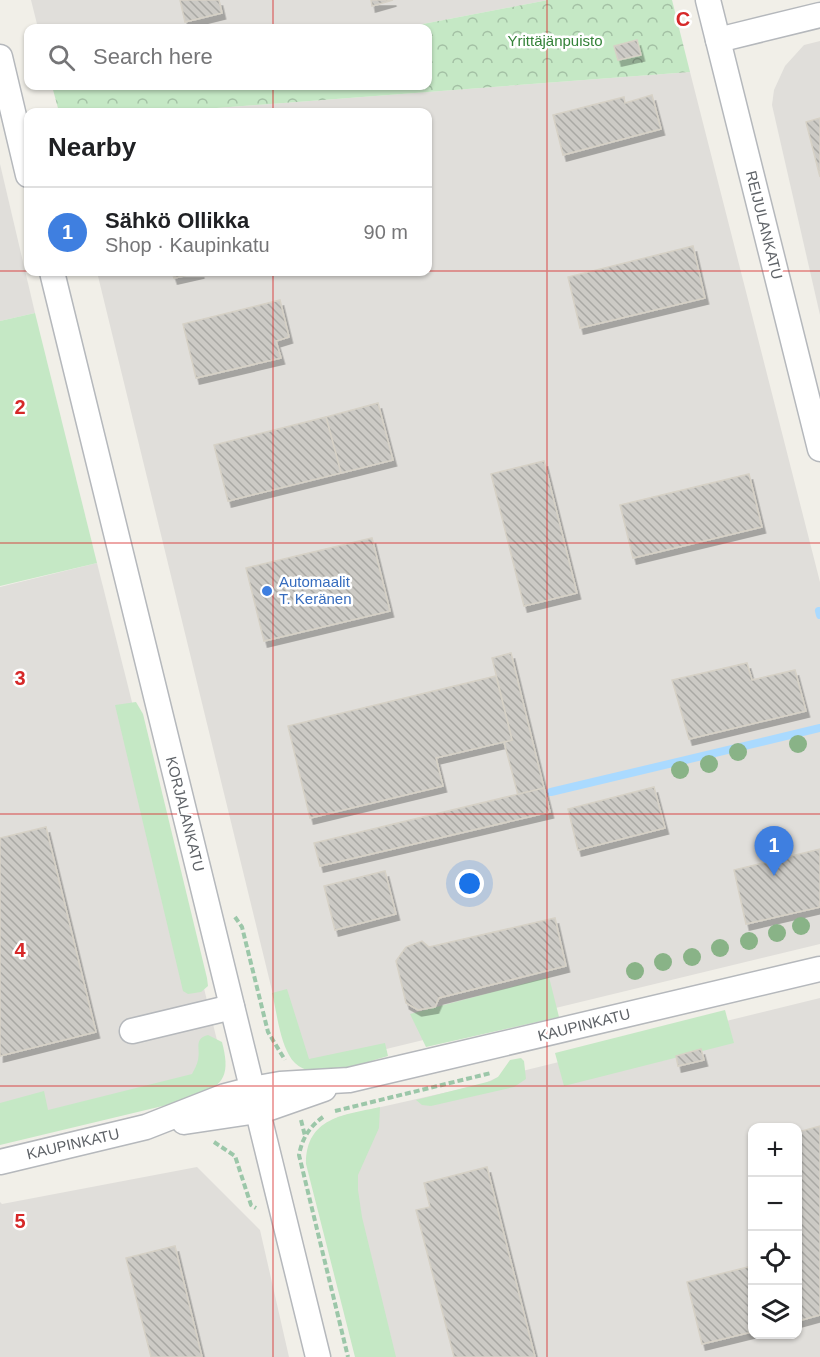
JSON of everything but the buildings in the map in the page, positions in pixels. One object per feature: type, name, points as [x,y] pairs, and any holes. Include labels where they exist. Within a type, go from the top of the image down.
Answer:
[{"type":"street","name":"REIJULANKATU","points":[[708,0],[820,449]]},
{"type":"street","points":[[718,40],[820,15]]},
{"type":"street","points":[[0,57],[24,158]]},
{"type":"street","name":"KORJALANKATU","points":[[53,276],[318,1357]]},
{"type":"street","name":"KAUPINKATU","points":[[0,1162],[255,1100],[820,969]]},
{"type":"street","points":[[132,1031],[232,1007]]},
{"type":"path","points":[[206,900],[232,914],[239,921],[268,1032],[285,1059],[305,1137]]},
{"type":"path","points":[[348,1357],[299,1155],[305,1137],[322,1117],[334,1111],[490,1073],[499,1064],[508,1043]]},
{"type":"path","points":[[206,1142],[225,1147],[235,1156],[251,1204],[262,1210],[309,1200]]},
{"type":"shaded area","points":[[31,0],[548,0],[423,24],[37,24]]},
{"type":"shaded area","points":[[820,41],[820,315],[772,105],[774,90],[785,66],[804,45]]},
{"type":"shaded area","points":[[690,72],[820,582],[820,944],[312,1067],[286,1048],[98,276],[432,276],[432,108],[217,108]]},
{"type":"shaded area","points":[[0,164],[24,266],[24,276],[26,276],[35,313],[0,321]]},
{"type":"shaded area","points":[[97,563],[222,1060],[203,1089],[0,1136],[0,587]]},
{"type":"shaded area","points":[[820,998],[820,1357],[364,1357],[337,1117],[483,1084],[498,1077]]},
{"type":"shaded area","points":[[197,1167],[260,1230],[289,1357],[0,1357],[0,1202],[2,1204]]},
{"type":"green space","name":"Yrittäjänpuisto","points":[[548,0],[672,0],[690,72],[217,108],[58,108],[53,90],[432,90],[432,24],[423,24]]},
{"type":"green space","points":[[35,313],[97,563],[0,586],[0,321]]},
{"type":"green space","points":[[136,702],[143,714],[207,978],[208,986],[201,992],[188,994],[183,991],[115,705]]},
{"type":"green space","points":[[549,977],[559,1017],[426,1047],[410,1014]]},
{"type":"green space","points":[[287,989],[309,1059],[385,1043],[388,1056],[335,1071],[308,1070],[297,1065],[289,1055],[283,1041],[272,993]]},
{"type":"green space","points":[[725,1010],[734,1043],[564,1086],[555,1053]]},
{"type":"green space","points":[[208,1035],[222,1042],[226,1062],[220,1082],[206,1093],[196,1098],[0,1145],[0,1103],[44,1091],[48,1110],[192,1074],[198,1060],[199,1042]]},
{"type":"green space","points":[[521,1058],[524,1061],[526,1079],[514,1087],[431,1106],[422,1105],[416,1100],[491,1081],[498,1077],[510,1060]]},
{"type":"green space","points":[[380,1107],[379,1128],[358,1175],[358,1190],[362,1217],[396,1357],[355,1357],[306,1164],[312,1136],[320,1127],[341,1116]]},
{"type":"waterway","points":[[819,611],[820,615]]},
{"type":"waterway","points":[[551,792],[820,728]]},
{"type":"place","name":"Automaalit T. Keränen","points":[[267,591]]},
{"type":"place","name":"Sähkö Ollikka","points":[[774,876]]}]
